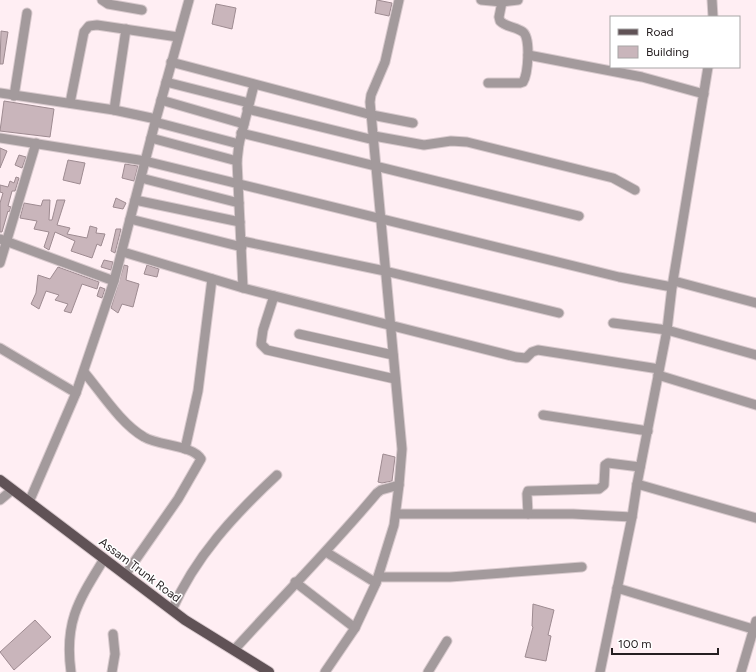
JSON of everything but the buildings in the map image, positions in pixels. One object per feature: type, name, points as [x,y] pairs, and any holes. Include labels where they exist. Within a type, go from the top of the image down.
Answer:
[{"type":"main road","name":"Assam Trunk Road","points":[[0,480],[172,610],[269,672]]},
{"type":"street","points":[[102,0],[108,4],[142,10]]},
{"type":"street","points":[[28,502],[84,372],[123,252],[155,121],[189,0]]},
{"type":"street","points":[[325,672],[355,628],[377,580],[396,514],[402,449],[380,219],[371,95],[385,62],[399,0]]},
{"type":"street","points":[[482,0],[502,2],[518,0]]},
{"type":"street","points":[[712,0],[713,16]]},
{"type":"street","points":[[488,83],[515,84],[523,82],[528,55],[525,34],[500,21],[499,17],[502,2]]},
{"type":"street","points":[[14,96],[27,13]]},
{"type":"street","points":[[70,103],[86,29],[97,25],[178,37]]},
{"type":"street","points":[[114,110],[126,29]]},
{"type":"street","points":[[528,55],[642,78],[704,94]]},
{"type":"street","points":[[171,62],[372,115],[413,123]]},
{"type":"street","points":[[600,672],[632,517],[640,467],[667,330],[708,68]]},
{"type":"street","points":[[166,82],[248,106],[374,138],[424,145],[434,145],[451,141],[467,142],[607,176],[635,190]]},
{"type":"street","points":[[243,288],[237,161],[239,144],[254,85]]},
{"type":"street","points":[[0,93],[114,110],[239,144]]},
{"type":"street","points":[[161,100],[243,128],[376,166],[579,216]]},
{"type":"street","points":[[0,138],[145,162],[619,277],[673,284],[756,303]]},
{"type":"street","points":[[151,138],[237,161]]},
{"type":"street","points":[[0,263],[4,240],[36,144]]},
{"type":"street","points":[[141,178],[239,203]]},
{"type":"street","points":[[135,200],[240,222]]},
{"type":"street","points":[[130,219],[242,244],[385,271],[559,313]]},
{"type":"street","points":[[4,240],[114,280]]},
{"type":"street","points":[[123,252],[243,288],[516,357],[526,358],[532,352],[538,350],[658,372],[756,405]]},
{"type":"street","points":[[185,449],[198,391],[212,279]]},
{"type":"street","points":[[274,296],[262,335],[261,344],[267,350],[395,379]]},
{"type":"street","points":[[613,323],[667,330],[756,355]]},
{"type":"street","points":[[299,334],[393,354]]},
{"type":"street","points":[[0,348],[76,393]]},
{"type":"street","points":[[84,372],[123,419],[138,433],[151,441],[185,449],[198,455],[201,459],[178,499],[125,575]]},
{"type":"street","points":[[543,415],[648,431]]},
{"type":"street","points":[[528,514],[528,491],[599,489],[604,485],[604,465],[608,463],[640,467]]},
{"type":"street","points":[[172,610],[183,584],[209,548],[245,505],[277,475]]},
{"type":"street","points":[[637,484],[756,518]]},
{"type":"street","points":[[234,650],[295,582],[326,552],[377,493],[381,490],[399,485]]},
{"type":"street","points":[[0,500],[12,490]]},
{"type":"street","points":[[396,514],[528,514],[632,517]]},
{"type":"street","points":[[326,552],[377,580],[450,577],[582,567]]},
{"type":"street","points":[[71,672],[68,641],[71,623],[84,592],[104,559]]},
{"type":"street","points":[[295,582],[355,628]]},
{"type":"street","points":[[617,588],[755,626],[741,672]]},
{"type":"street","points":[[112,672],[115,654],[113,634]]},
{"type":"street","points":[[428,672],[447,641]]}]
